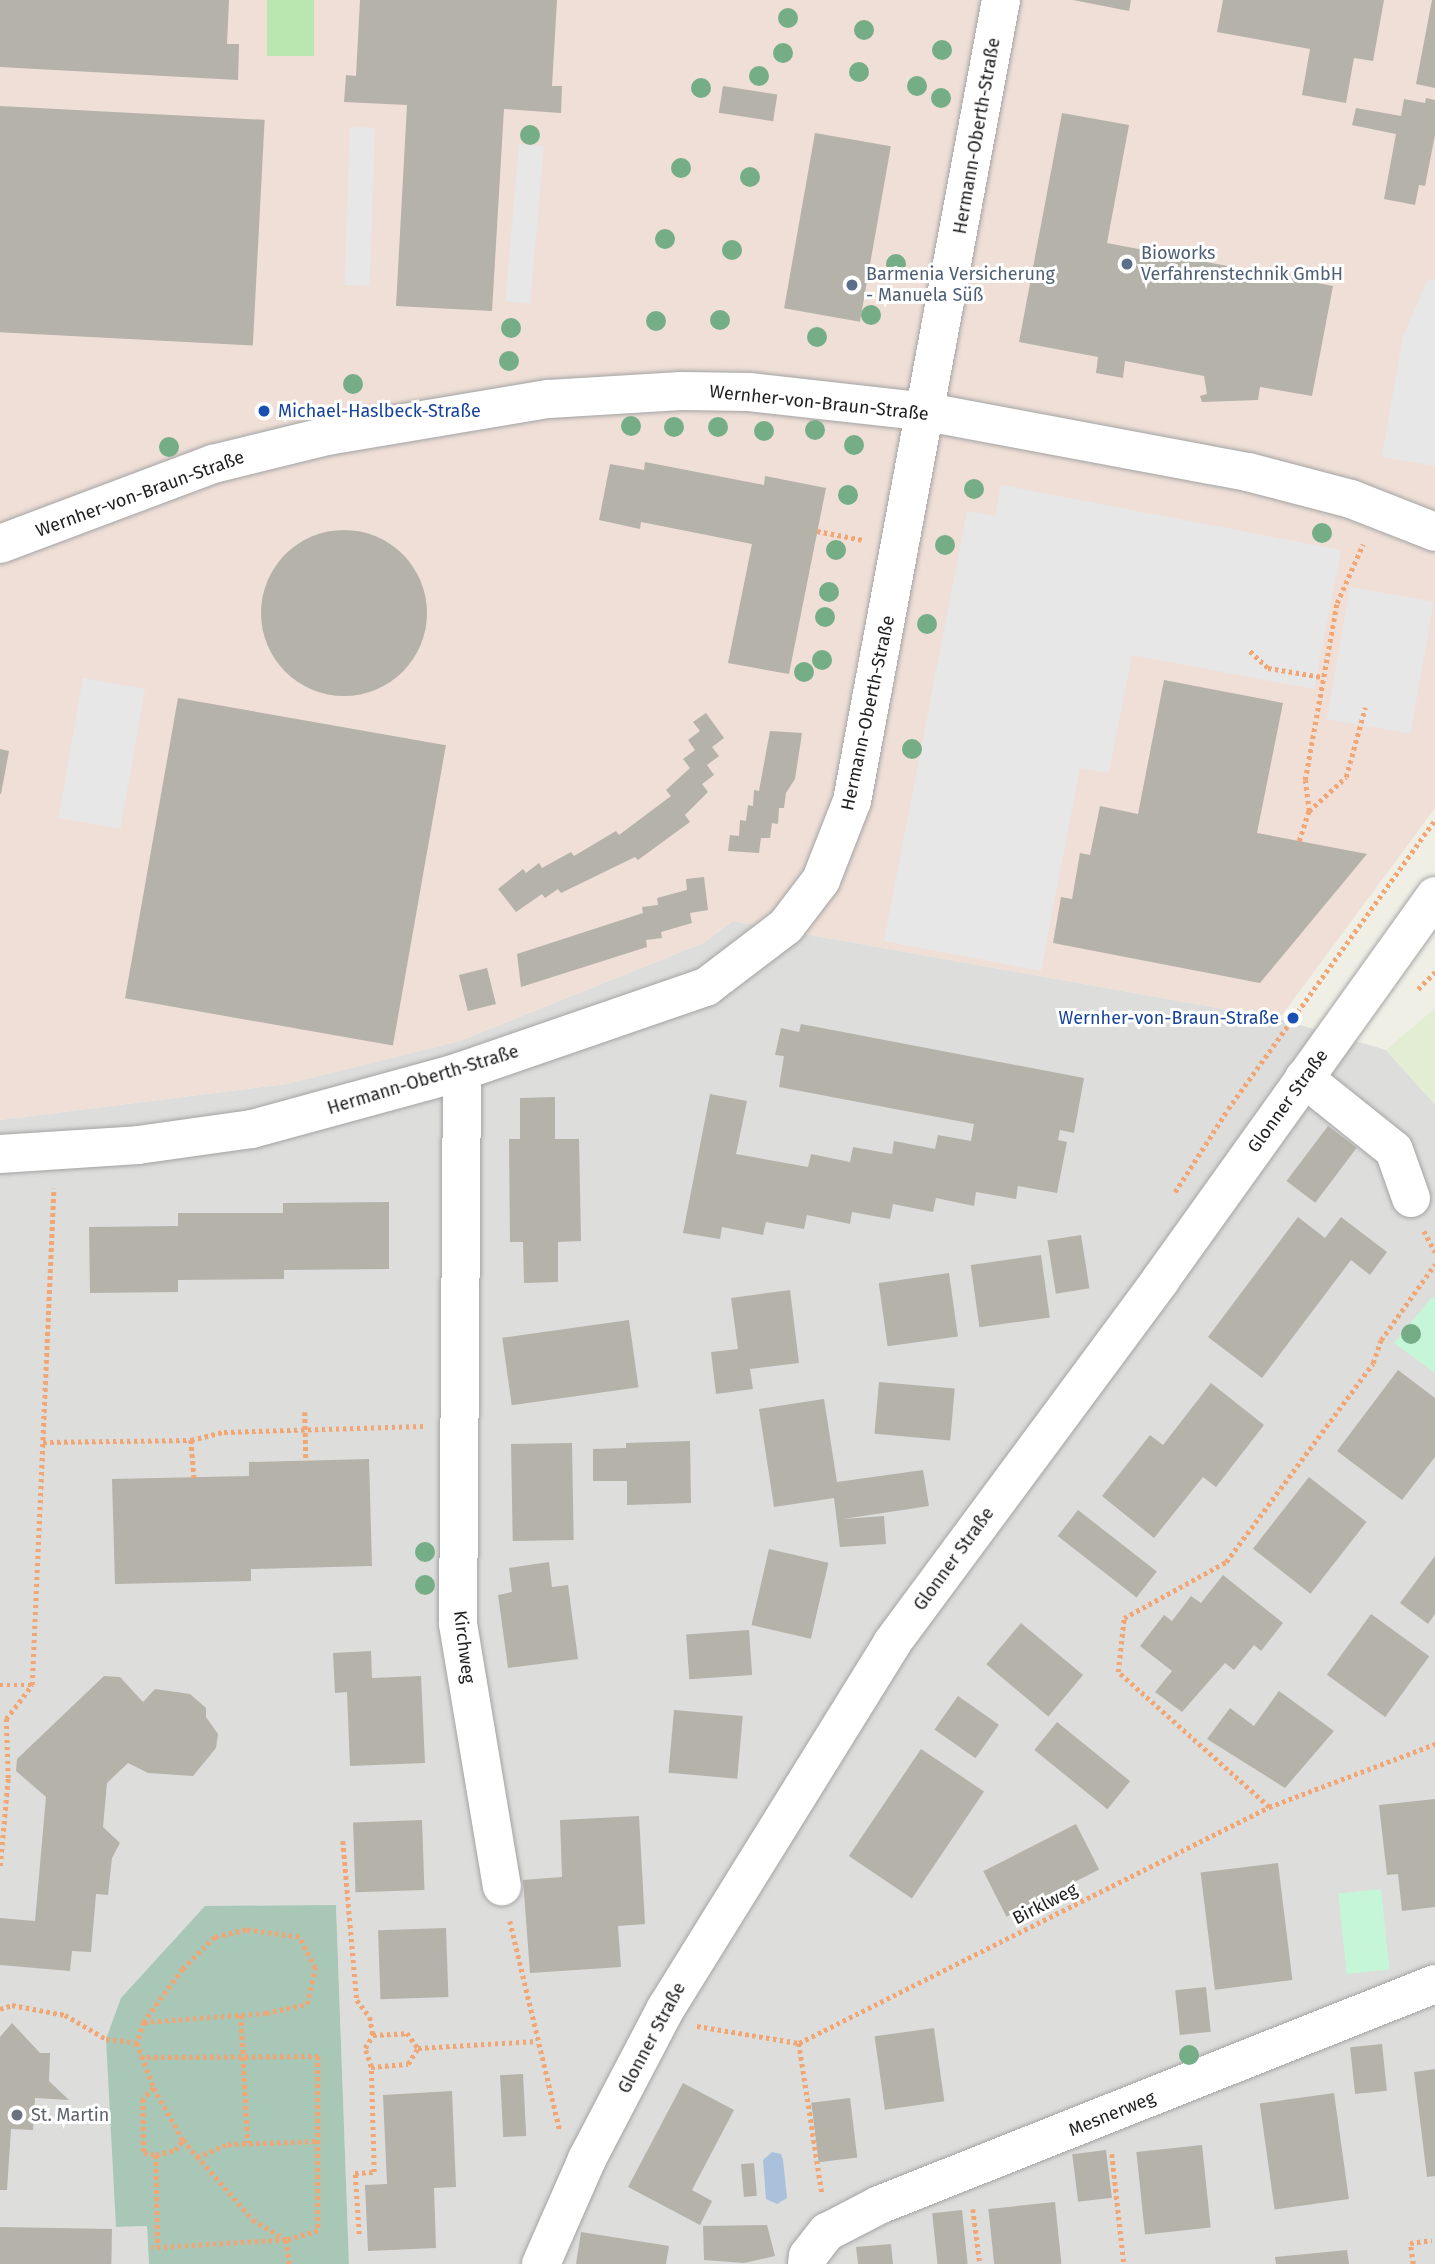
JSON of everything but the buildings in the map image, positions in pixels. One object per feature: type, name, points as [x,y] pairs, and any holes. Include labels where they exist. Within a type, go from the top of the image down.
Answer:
[{"type":"street","name":"Hermann-Oberth-Straße","points":[[0,1154],[55,1152],[252,1129],[462,1071],[706,987],[786,926],[821,880],[852,801],[927,412],[1001,0]]},
{"type":"street","name":"Wernher-von-Braun-Straße","points":[[0,544],[213,464],[442,413],[548,399],[681,391],[749,393],[927,412],[1248,472],[1379,510],[1435,532]]},
{"type":"street","name":"Glonner Straße","points":[[541,2264],[587,2159],[666,2008],[892,1643],[1435,897]]},
{"type":"street","name":"Kirchweg","points":[[462,1071],[458,1624],[502,1886]]},
{"type":"street","points":[[1304,1078],[1394,1150],[1411,1198]]},
{"type":"street","name":"Mesnerweg","points":[[807,2264],[808,2256],[827,2232],[878,2205],[1435,1984]]},
{"type":"path","points":[[1309,811],[1305,780],[1337,603],[1379,510]]},
{"type":"path","points":[[817,531],[851,537]]},
{"type":"path","points":[[1250,652],[1268,668],[1322,677]]},
{"type":"path","points":[[1298,841],[1309,811],[1346,777],[1365,708]]},
{"type":"path","points":[[0,1866],[8,1778],[6,1719],[32,1685],[55,1152]]},
{"type":"path","points":[[1269,1807],[1118,1672],[1124,1618],[1226,1562],[1373,1363],[1381,1340],[1435,1264]]},
{"type":"path","points":[[305,1412],[306,1461]]},
{"type":"path","points":[[43,1442],[191,1440],[224,1432],[459,1425]]},
{"type":"path","points":[[191,1440],[194,1478]]},
{"type":"path","points":[[0,1685],[32,1685]]},
{"type":"path","name":"Birklweg","points":[[799,2043],[1269,1807],[1435,1744]]},
{"type":"path","points":[[343,1841],[357,2000],[370,2017],[373,2035],[365,2048],[371,2067],[374,2172],[355,2173],[359,2234]]},
{"type":"path","points":[[502,1886],[563,2142],[587,2159]]},
{"type":"path","points":[[145,2022],[241,2015],[307,2004],[315,1968],[299,1937],[246,1930],[215,1937],[183,1969],[145,2022],[137,2043],[140,2057],[154,2088],[183,2140],[253,2220],[285,2240],[290,2264]]},
{"type":"path","points":[[0,2009],[12,2005],[65,2015],[106,2039],[137,2043]]},
{"type":"path","points":[[666,2008],[693,2025],[799,2043],[827,2232]]},
{"type":"path","points":[[241,2015],[248,2143]]},
{"type":"path","points":[[373,2035],[408,2033],[418,2048]]},
{"type":"path","points":[[418,2048],[537,2041]]},
{"type":"path","points":[[371,2067],[408,2064],[418,2048]]},
{"type":"path","points":[[140,2057],[318,2056],[318,2231],[285,2240],[151,2248]]},
{"type":"path","points":[[154,2088],[143,2099],[144,2153],[156,2155],[175,2150],[183,2140]]},
{"type":"path","points":[[1108,2116],[1124,2264]]},
{"type":"path","points":[[197,2157],[228,2144],[318,2141]]},
{"type":"path","points":[[156,2155],[158,2247]]},
{"type":"path","points":[[968,2170],[980,2264]]},
{"type":"path","points":[[1413,2264],[1410,2243],[1432,2240]]},
{"type":"shaded area","points":[[0,0],[1435,0],[1435,808],[1279,1019],[733,921],[703,943],[460,1041],[286,1084],[0,1120]]},
{"type":"shaded area","points":[[350,127],[375,128],[369,286],[344,285]]},
{"type":"shaded area","points":[[519,144],[544,146],[530,304],[505,301]]},
{"type":"shaded area","points":[[1428,279],[1435,280],[1435,466],[1382,457],[1403,336]]},
{"type":"shaded area","points":[[1001,485],[1341,550],[1314,689],[1132,655],[1109,773],[1080,768],[1041,971],[884,941],[967,511],[995,516]]},
{"type":"shaded area","points":[[1350,587],[1434,602],[1410,734],[1327,719]]},
{"type":"shaded area","points":[[83,678],[145,689],[120,829],[58,818]]},
{"type":"shaded area","points":[[733,921],[1279,1019],[1386,1050],[1435,1104],[1435,2264],[349,2264],[336,1905],[116,2227],[147,2226],[149,2264],[0,2264],[0,1120],[286,1084],[460,1041],[703,943]]},
{"type":"green space","points":[[267,0],[314,0],[314,56],[267,56]]},
{"type":"green space","points":[[1435,1008],[1435,1103],[1434,1104],[1386,1050]]},
{"type":"green space","points":[[1432,1297],[1435,1298],[1435,1373],[1394,1343]]},
{"type":"green space","points":[[1381,1889],[1389,1970],[1347,1974],[1338,1893]]},
{"type":"green space","points":[[336,1905],[349,2264],[149,2264],[147,2226],[116,2227],[106,2039],[121,1998],[205,1906]]},
{"type":"water","points":[[772,2152],[781,2154],[783,2160],[787,2198],[777,2204],[766,2199],[763,2160]]},
{"type":"place","name":"Bioworks Verfahrenstechnik GmbH","points":[[1127,264]]},
{"type":"place","name":"Barmenia Versicherung - Manuela Süß","points":[[852,285]]},
{"type":"place","name":"Michael-Haslbeck-Straße","points":[[264,411]]},
{"type":"place","name":"Wernher-von-Braun-Straße","points":[[1293,1018]]},
{"type":"place","name":"St. Martin","points":[[17,2115]]}]
